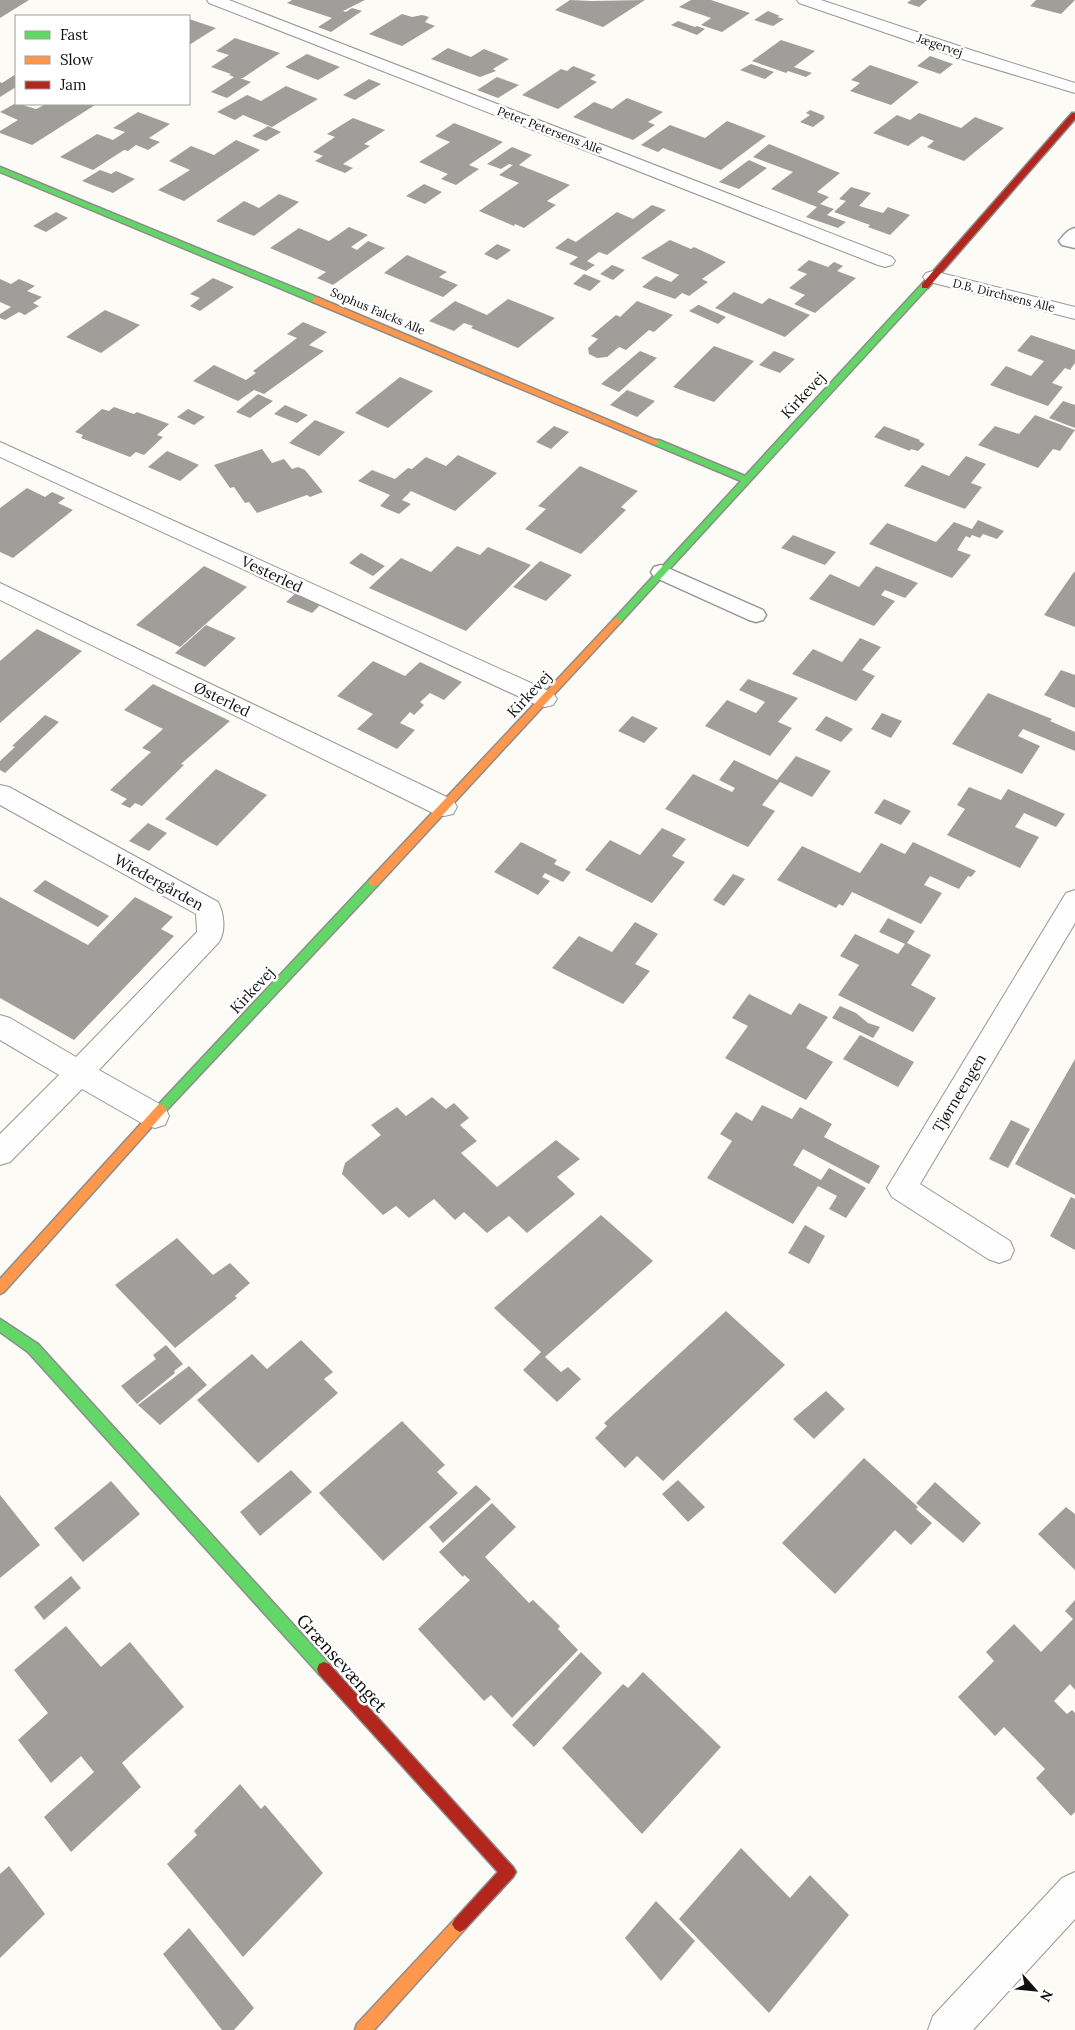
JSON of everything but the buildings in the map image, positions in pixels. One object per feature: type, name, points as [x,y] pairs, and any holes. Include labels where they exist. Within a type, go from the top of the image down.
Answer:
[{"type":"main road","name":"Kirkevej","points":[[0,1288],[155,1116],[545,699],[745,479],[933,277],[1075,115]]},
{"type":"main road","name":"Sophus Falcks Alle","points":[[0,169],[745,479]]},
{"type":"main road","name":"Grænsevænget","points":[[0,1325],[33,1348],[508,1872],[363,2030]]},
{"type":"street","name":"Peter Petersens Alle","points":[[215,0],[885,261]]},
{"type":"street","name":"Jægervej","points":[[805,0],[1075,88]]},
{"type":"street","name":"D.B. Dirchsens Alle","points":[[933,277],[1075,313]]},
{"type":"street","name":"Vesterled","points":[[0,449],[545,699]]},
{"type":"street","name":"Østerled","points":[[0,591],[444,807]]},
{"type":"street","name":"Wiedergården","points":[[0,794],[209,909],[210,935],[0,1154]]},
{"type":"street","name":"Tjørneengen","points":[[999,1250],[902,1188],[1075,900]]},
{"type":"street","points":[[0,1026],[155,1116]]},
{"type":"street","points":[[947,2030],[1075,1891]]},
{"type":"lane","points":[[1075,233],[1068,241],[1075,244]]},
{"type":"lane","points":[[661,572],[756,615]]},
{"type":"traffic: fast","points":[[0,169],[316,300]]},
{"type":"traffic: fast","points":[[617,621],[925,286]]},
{"type":"traffic: fast","points":[[656,442],[745,479]]},
{"type":"traffic: fast","points":[[161,1109],[374,882]]},
{"type":"traffic: fast","points":[[0,1325],[33,1348],[324,1669]]},
{"type":"traffic: slow","points":[[316,300],[656,442]]},
{"type":"traffic: slow","points":[[374,882],[617,621]]},
{"type":"traffic: slow","points":[[0,1288],[161,1109]]},
{"type":"traffic: slow","points":[[363,2030],[460,1924]]},
{"type":"traffic: jam","points":[[925,286],[1075,115]]},
{"type":"traffic: jam","points":[[324,1669],[508,1872],[460,1924]]}]
